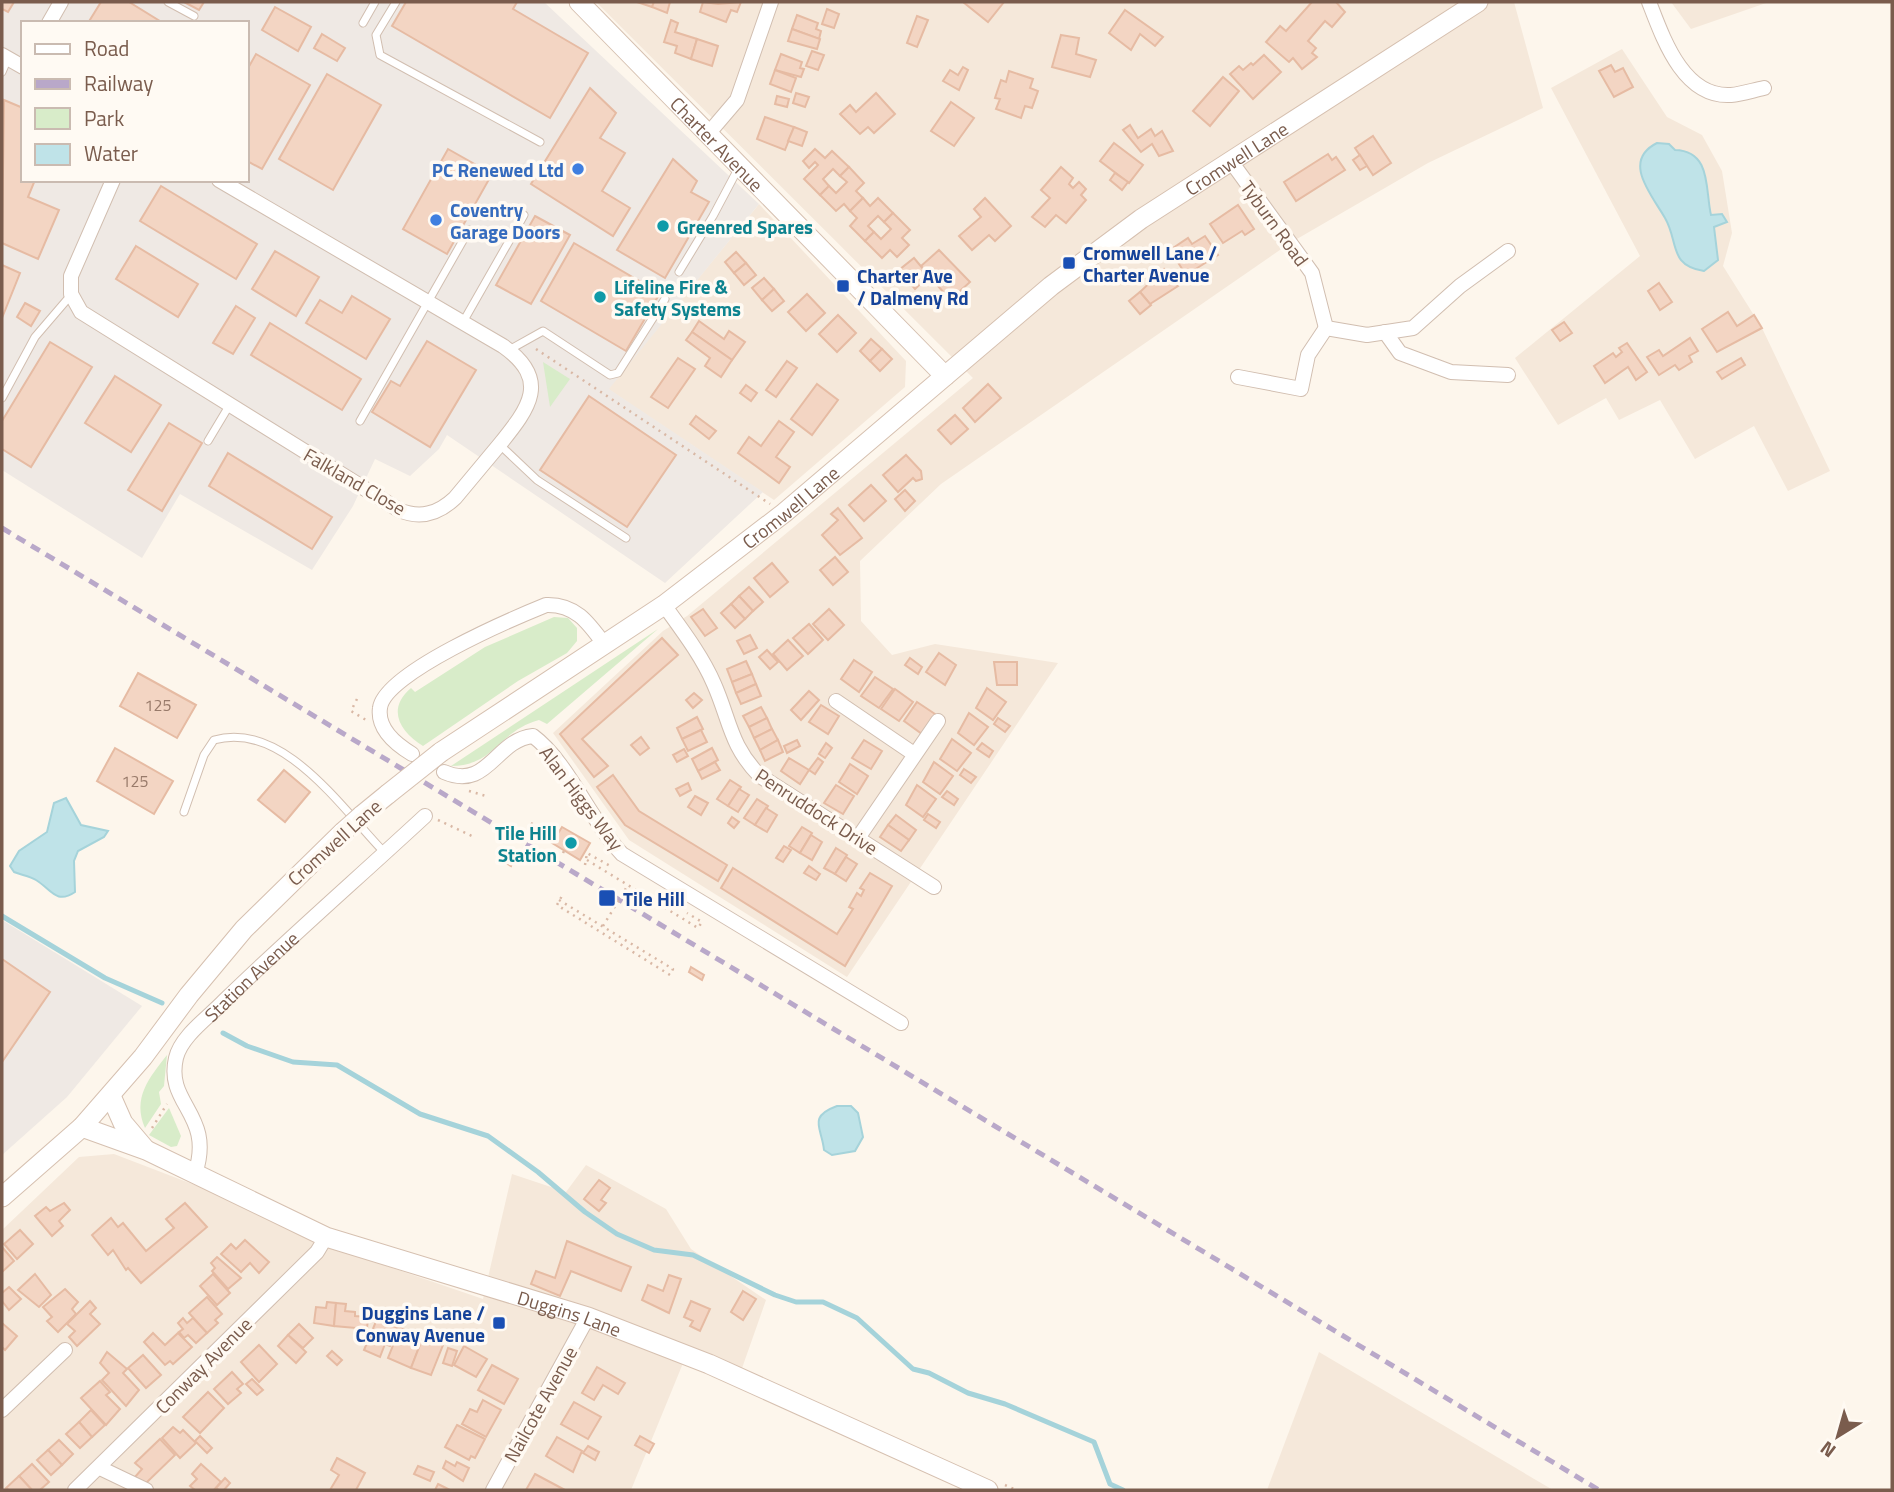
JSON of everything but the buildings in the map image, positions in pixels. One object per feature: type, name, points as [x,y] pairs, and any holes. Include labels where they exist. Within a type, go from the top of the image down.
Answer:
[{"type":"street","points":[[50,21],[61,2]]},
{"type":"street","name":"Charter Avenue","points":[[579,2],[945,376]]},
{"type":"street","points":[[708,134],[737,100],[771,2]]},
{"type":"street","name":"Cromwell Lane","points":[[111,1096],[236,937],[343,832],[388,794],[441,752],[664,605],[784,513],[1081,264],[1141,219],[1478,2]]},
{"type":"street","points":[[1649,2],[1675,61],[1700,89],[1729,95],[1764,88]]},
{"type":"street","points":[[4,62],[21,66]]},
{"type":"street","name":"Tyburn Road","points":[[1230,160],[1312,273],[1326,328]]},
{"type":"street","points":[[71,294],[74,268],[112,182]]},
{"type":"street","name":"Falkland Close","points":[[71,294],[88,318],[399,510],[413,515],[434,513],[448,505],[526,412],[531,395],[527,370],[509,350],[222,182]]},
{"type":"street","points":[[1238,377],[1301,389],[1308,355],[1326,328],[1367,335],[1413,328],[1460,286],[1508,251]]},
{"type":"street","points":[[1385,332],[1400,353],[1451,372],[1508,375]]},
{"type":"street","points":[[412,754],[391,738],[383,724],[380,708],[387,692],[444,653],[546,605],[562,605],[578,613],[604,644]]},
{"type":"street","name":"Penruddock Drive","points":[[664,605],[709,674],[733,742],[743,759],[760,776],[934,887]]},
{"type":"street","points":[[836,701],[914,754]]},
{"type":"street","points":[[858,838],[937,721]]},
{"type":"street","name":"Alan Higgs Way","points":[[444,772],[457,778],[478,773],[520,737],[533,736],[552,754],[596,822],[622,854],[901,1023]]},
{"type":"street","name":"Station Avenue","points":[[176,1086],[176,1055],[192,1033],[264,962],[425,816]]},
{"type":"street","points":[[176,1086],[200,1132],[202,1152],[195,1174]]},
{"type":"street","points":[[2,1197],[82,1127],[111,1096]]},
{"type":"street","name":"Duggins Lane","points":[[111,1096],[122,1123],[145,1142],[195,1174],[326,1237],[588,1317],[709,1364],[988,1490]]},
{"type":"street","name":"Duggins Lane","points":[[82,1127],[145,1142]]},
{"type":"street","name":"Conway Avenue","points":[[75,1490],[317,1252],[326,1237]]},
{"type":"street","name":"Nailcote Avenue","points":[[493,1490],[588,1317]]},
{"type":"street","points":[[2,1410],[65,1350]]},
{"type":"street","points":[[100,1468],[146,1490]]},
{"type":"lane","points":[[168,2],[194,16]]},
{"type":"lane","points":[[363,23],[375,2]]},
{"type":"lane","points":[[396,2],[376,35],[380,55],[540,142]]},
{"type":"lane","points":[[679,272],[739,166]]},
{"type":"lane","points":[[462,322],[524,215]]},
{"type":"lane","points":[[360,421],[469,230]]},
{"type":"lane","points":[[2,398],[36,337],[71,294]]},
{"type":"lane","points":[[509,350],[543,331],[610,375],[618,373],[665,299]]},
{"type":"lane","points":[[208,441],[229,406]]},
{"type":"lane","points":[[499,444],[537,480],[626,538]]},
{"type":"lane","points":[[184,812],[204,755],[214,740],[228,736],[248,737],[279,748],[304,769],[385,853]]},
{"type":"path","points":[[523,340],[784,513]]},
{"type":"path","points":[[425,816],[457,826],[474,836]]},
{"type":"path","points":[[531,823],[557,835]]},
{"type":"path","points":[[585,865],[587,853],[612,867]]},
{"type":"path","points":[[587,860],[698,928],[702,922],[679,908]]},
{"type":"path","points":[[603,926],[628,885]]},
{"type":"path","points":[[559,900],[673,968],[670,975],[557,905],[559,900],[563,894]]},
{"type":"path","points":[[173,1111],[167,1102],[165,1091],[176,1086]]},
{"type":"path","points":[[145,1142],[167,1102]]},
{"type":"shaded area","points":[[2,2],[544,2],[759,204],[609,389],[763,492],[665,583],[447,435],[439,449],[410,476],[375,459],[353,506],[312,570],[180,494],[142,558],[2,470]]},
{"type":"shaded area","points":[[596,2],[1514,2],[1543,108],[1428,163],[1290,243],[941,484],[860,561],[861,621],[892,655],[935,644],[1058,663],[847,977],[629,840],[553,733],[663,631],[687,616],[973,378]]},
{"type":"shaded area","points":[[1671,2],[1769,2],[1691,29]]},
{"type":"shaded area","points":[[1622,49],[1667,117],[1702,135],[1722,171],[1732,233],[1723,266],[1762,328],[1830,471],[1788,491],[1754,426],[1695,459],[1660,400],[1619,420],[1606,398],[1558,425],[1515,358],[1640,256],[1551,88]]},
{"type":"shaded area","points":[[759,204],[906,361],[905,387],[774,500],[608,389]]},
{"type":"shaded area","points":[[2,920],[142,1006],[67,1097],[2,1155]]},
{"type":"shaded area","points":[[114,1154],[200,1187],[337,1249],[483,1299],[512,1174],[566,1192],[586,1165],[666,1209],[691,1249],[766,1300],[741,1371],[688,1351],[631,1490],[2,1490],[2,1230],[79,1157]]},
{"type":"shaded area","points":[[1319,1352],[1553,1490],[1267,1490]]},
{"type":"green space","points":[[543,362],[570,379],[550,407]]},
{"type":"green space","points":[[554,617],[568,618],[577,628],[577,641],[567,653],[518,681],[423,746],[408,734],[399,720],[398,712],[403,696],[411,688],[415,692],[485,647]]},
{"type":"green space","points":[[658,629],[547,724],[539,720],[525,725],[478,760],[451,766]]},
{"type":"green space","points":[[167,1055],[164,1086],[159,1092],[161,1104],[145,1128],[140,1107],[144,1089]]},
{"type":"green space","points":[[169,1108],[181,1136],[177,1146],[171,1147],[149,1135]]},
{"type":"water","points":[[1657,143],[1669,144],[1675,150],[1695,157],[1705,174],[1711,215],[1722,214],[1727,222],[1714,227],[1718,260],[1704,271],[1685,264],[1680,258],[1665,218],[1643,179],[1641,159],[1646,150]]},
{"type":"water","points":[[66,798],[81,825],[108,831],[104,837],[78,851],[74,861],[75,892],[63,897],[54,894],[34,879],[14,872],[10,866],[19,851],[47,832],[54,803]]},
{"type":"water","points":[[837,1106],[851,1106],[858,1113],[863,1137],[855,1151],[832,1155],[824,1150],[818,1124],[822,1114]]},
{"type":"waterway","points":[[2,916],[105,978],[162,1003]]},
{"type":"waterway","points":[[223,1033],[247,1046],[293,1062],[337,1065],[420,1114],[488,1136],[617,1234],[654,1250],[693,1255],[775,1295],[796,1302],[823,1302],[857,1318],[913,1369],[929,1373],[968,1393],[1005,1404],[1094,1442],[1110,1484],[1123,1490]]},
{"type":"railway","points":[[2,528],[1599,1490]]},
{"type":"place","name":"PC Renewed Ltd","points":[[578,169]]},
{"type":"place","name":"Coventry Garage Doors","points":[[436,220]]},
{"type":"place","name":"Greenred Spares","points":[[663,226]]},
{"type":"place","name":"Cromwell Lane / Charter Avenue","points":[[1069,263]]},
{"type":"place","name":"Charter Ave / Dalmeny Rd","points":[[843,286]]},
{"type":"place","name":"Lifeline Fire & Safety Systems","points":[[600,297]]},
{"type":"place","name":"Tile Hill Station","points":[[571,843]]},
{"type":"place","name":"Tile Hill","points":[[607,898]]},
{"type":"place","name":"Duggins Lane / Conway Avenue","points":[[499,1323]]}]
